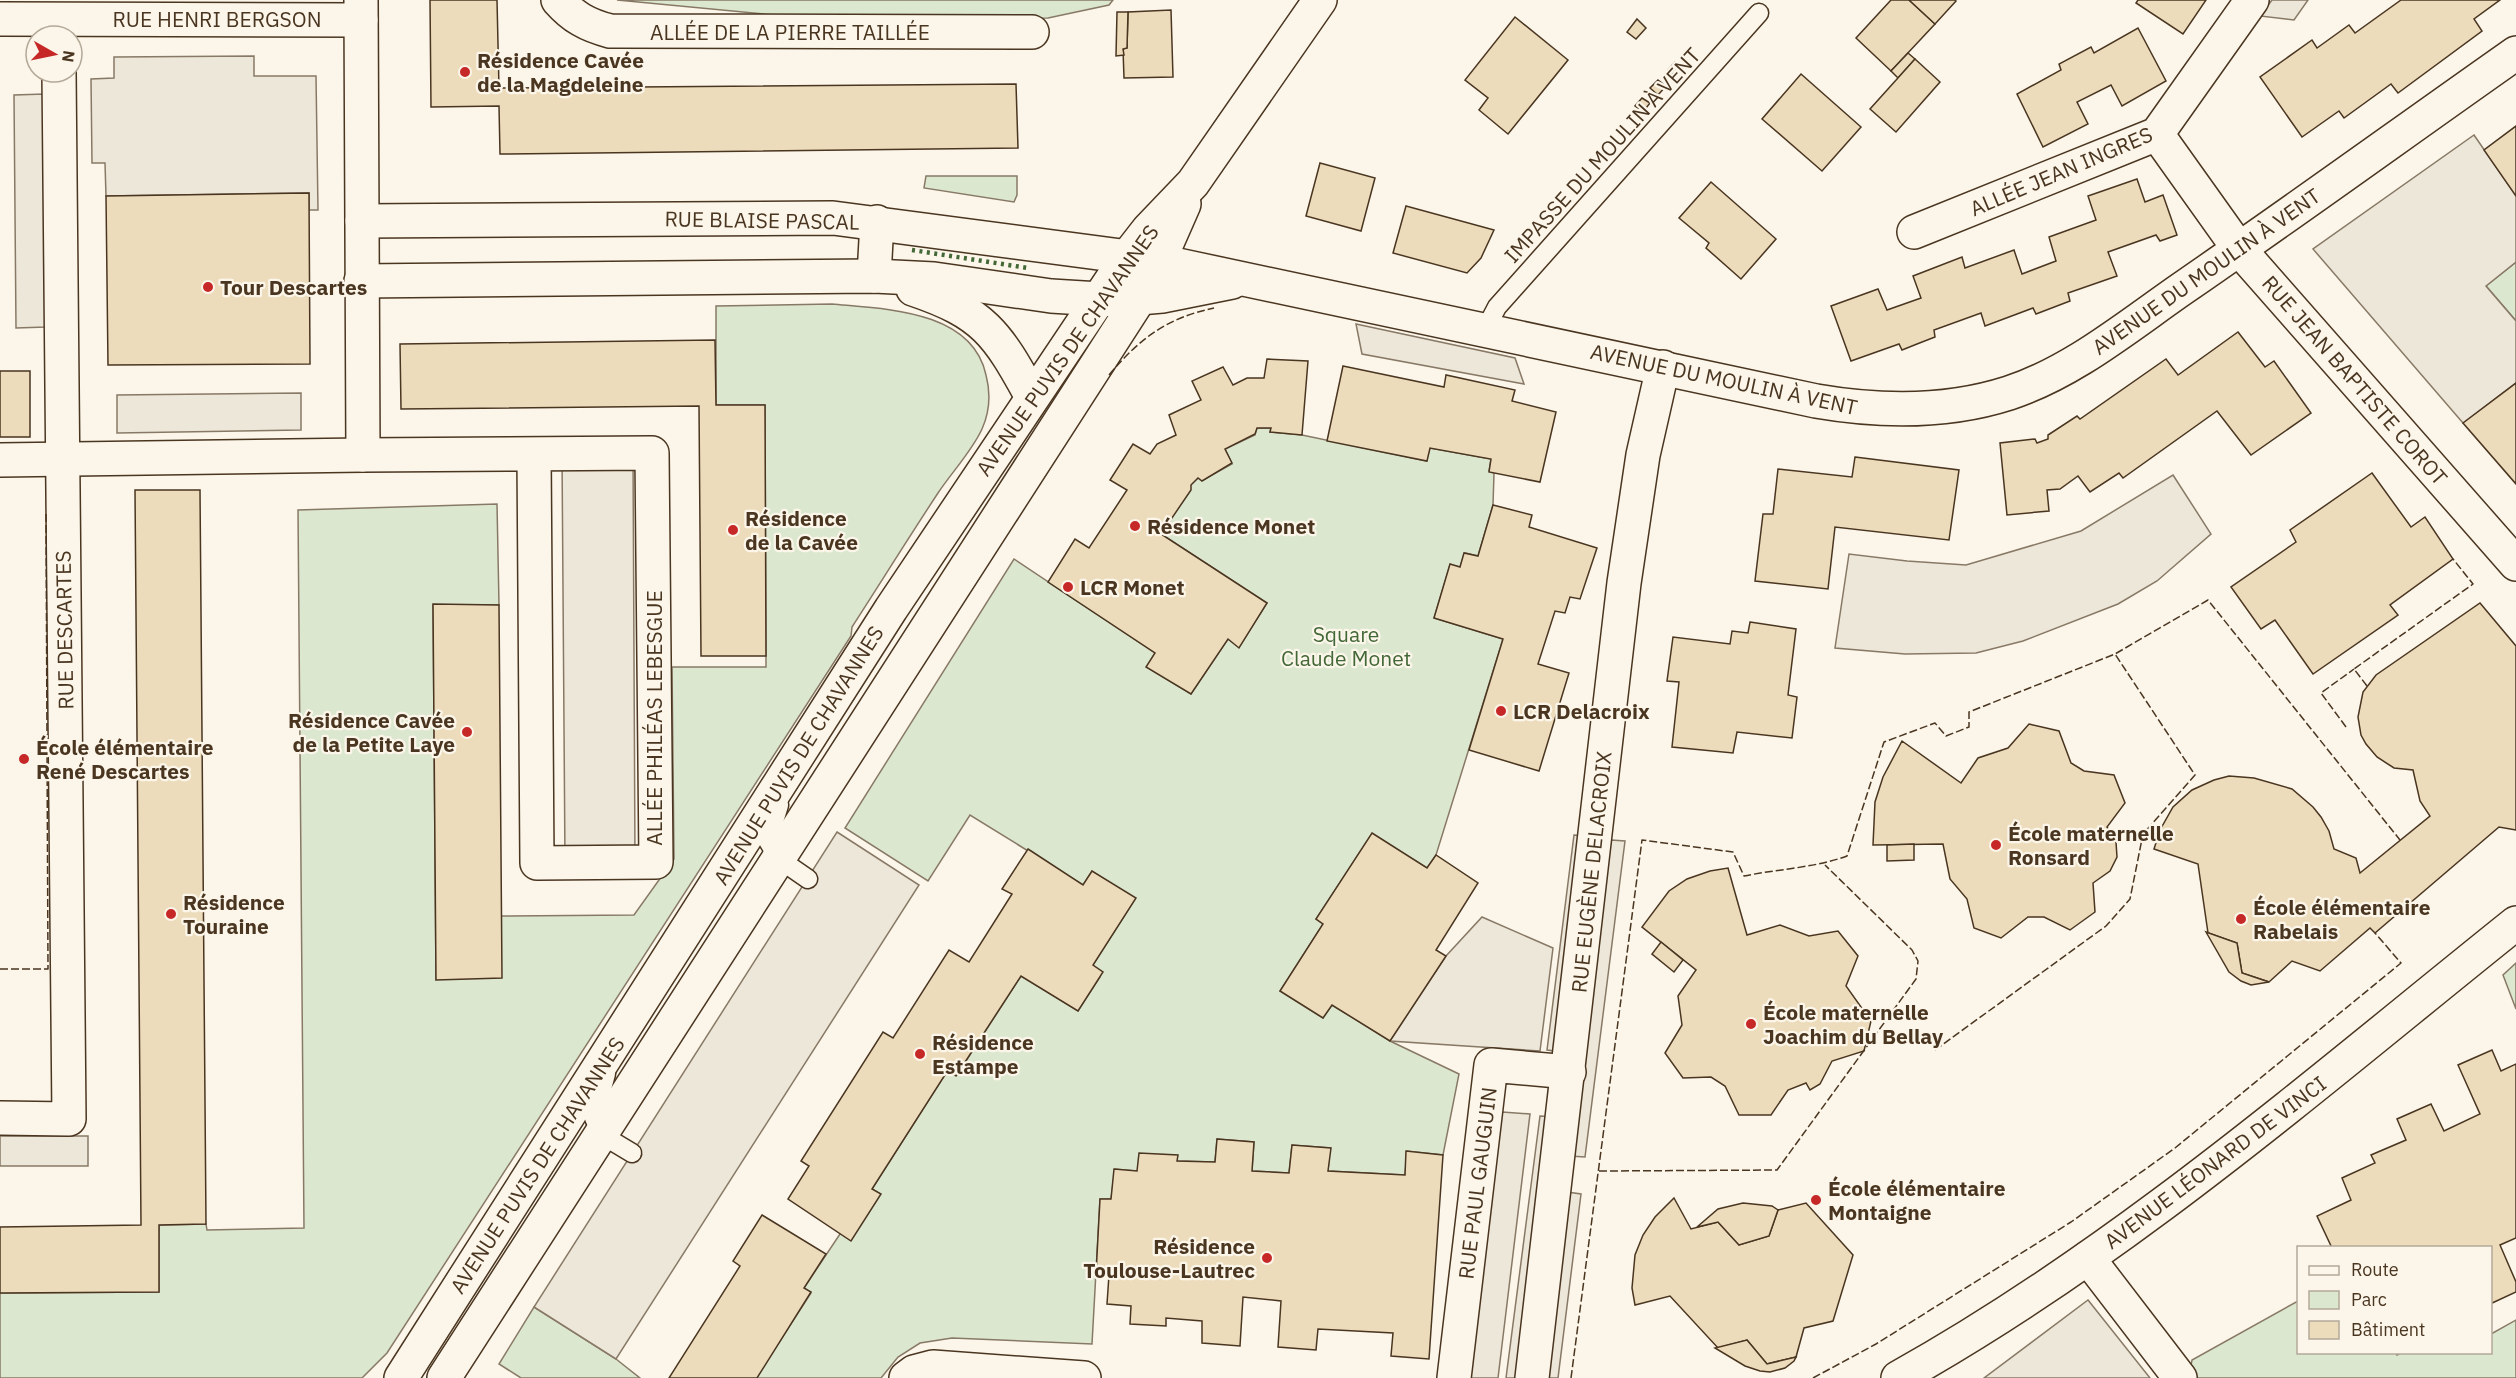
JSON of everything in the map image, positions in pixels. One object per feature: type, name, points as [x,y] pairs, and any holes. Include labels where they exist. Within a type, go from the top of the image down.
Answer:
[{"type":"street","name":"ALLÉE DE LA PIERRE TAILLÉE","points":[[558,0],[574,17],[591,26],[610,31],[1032,32]]},
{"type":"street","points":[[1193,183],[1320,0]]},
{"type":"street","name":"ALLÉE JEAN INGRES","points":[[1914,232],[2157,134],[2252,0]]},
{"type":"street","points":[[361,10],[363,455]]},
{"type":"street","name":"RUE HENRI BERGSON","points":[[84,26],[361,10]]},
{"type":"street","name":"RUE HENRI BERGSON","points":[[0,19],[37,24]]},
{"type":"street","name":"AVENUE DU MOULIN À VENT","points":[[1159,261],[1842,406],[1909,409],[1975,402],[2034,383],[2066,367],[2239,249],[2516,53]]},
{"type":"street","name":"RUE DESCARTES","points":[[0,1119],[69,1119],[59,84]]},
{"type":"street","name":"RUE JEAN BAPTISTE COROT","points":[[2157,134],[2239,249],[2516,564]]},
{"type":"street","name":"AVENUE PUVIS DE CHAVANNES","points":[[401,1378],[891,609],[1127,257],[1148,230],[1193,183]]},
{"type":"street","name":"AVENUE PUVIS DE CHAVANNES","points":[[444,1378],[1139,299],[1159,261],[1193,183]]},
{"type":"street","name":"RUE BLAISE PASCAL","points":[[362,221],[833,218],[1159,261]]},
{"type":"street","points":[[874,276],[877,222]]},
{"type":"street","points":[[361,280],[874,276],[934,279],[1051,296],[1097,300],[1162,297],[1243,280]]},
{"type":"street","points":[[874,276],[950,302],[982,323],[1010,357],[1032,397]]},
{"type":"street","name":"RUE EUGÈNE DELACROIX","points":[[1532,1378],[1624,583],[1642,455],[1663,367]]},
{"type":"street","name":"ALLÉE PHILÉAS LEBESGUE","points":[[0,460],[62,458],[363,455],[652,453],[656,862],[537,863],[534,454]]},
{"type":"street","name":"AVENUE LÉONARD DE VINCI","points":[[1898,1378],[1968,1338],[2088,1258],[2214,1166],[2516,924]]},
{"type":"street","name":"RUE PAUL GAUGUIN","points":[[1454,1378],[1491,1065],[1569,1072]]},
{"type":"street","points":[[2088,1258],[2180,1378]]},
{"type":"street","points":[[906,1378],[914,1372],[933,1367],[1084,1378]]},
{"type":"lane","name":"IMPASSE DU MOULIN À VENT","points":[[1485,330],[1497,307],[1759,13]]},
{"type":"lane","points":[[790,766],[768,841],[779,859],[808,879]]},
{"type":"lane","points":[[615,1043],[594,1118],[602,1135],[632,1153]]},
{"type":"green space","points":[[617,0],[1113,0],[1109,5],[1048,18],[815,19]]},
{"type":"green space","points":[[926,176],[1017,176],[1017,195],[1014,202],[924,188]]},
{"type":"green space","points":[[2516,262],[2516,321],[2486,286]]},
{"type":"green space","points":[[832,304],[876,308],[924,317],[945,325],[963,337],[978,353],[988,382],[989,396],[985,422],[973,445],[916,526],[852,627],[851,636],[387,1353],[362,1378],[0,1378],[0,1293],[159,1292],[159,1225],[206,1224],[207,1230],[304,1228],[298,510],[497,504],[499,605],[433,605],[436,979],[501,916],[634,915],[674,859],[672,667],[766,667],[765,405],[716,405],[716,306]]},
{"type":"green space","name":"Square Claude Monet","points":[[1257,428],[1271,428],[1270,432],[1302,435],[1426,461],[1430,448],[1491,459],[1489,471],[1494,473],[1493,505],[1478,556],[1465,553],[1460,567],[1450,565],[1434,618],[1503,639],[1436,855],[1427,868],[1372,834],[1316,919],[1323,924],[1280,991],[1323,1018],[1332,1005],[1390,1041],[1459,1074],[1443,1155],[1407,1151],[1405,1175],[1328,1171],[1330,1148],[1292,1145],[1289,1173],[1252,1171],[1254,1142],[1217,1139],[1215,1162],[1177,1161],[1137,1171],[1115,1169],[1111,1199],[1100,1199],[1092,1344],[952,1338],[920,1343],[898,1357],[881,1378],[756,1378],[811,1293],[804,1288],[840,1234],[880,1194],[872,1189],[948,1070],[957,1075],[1021,976],[1078,1011],[1100,977],[1093,965],[1135,899],[1092,871],[1083,885],[970,815],[928,881],[845,828],[1014,559],[1155,653],[1147,667],[1191,694],[1228,639],[1239,647],[1267,603],[1161,534],[1191,484],[1198,478],[1203,480],[1232,464],[1225,449],[1255,435]]},
{"type":"green space","points":[[2516,963],[2516,1009],[2503,975]]},
{"type":"green space","points":[[2297,1302],[2297,1354],[2492,1354],[2492,1333],[2516,1320],[2516,1378],[2196,1378],[2190,1370],[2192,1360]]},
{"type":"green space","points":[[534,1307],[616,1359],[640,1378],[521,1378],[499,1364]]},
{"type":"shaded area","points":[[2272,0],[2308,0],[2294,20],[2260,16]]},
{"type":"shaded area","points":[[254,56],[254,76],[316,76],[318,210],[309,210],[309,193],[106,196],[105,163],[92,163],[91,79],[114,78],[114,57]]},
{"type":"shaded area","points":[[45,94],[46,327],[16,328],[14,95]]},
{"type":"shaded area","points":[[2474,135],[2516,196],[2516,262],[2486,286],[2516,321],[2516,383],[2463,423],[2313,249]]},
{"type":"shaded area","points":[[1356,324],[1515,358],[1524,384],[1362,354]]},
{"type":"shaded area","points":[[301,393],[301,430],[117,433],[117,395]]},
{"type":"shaded area","points":[[633,453],[635,862],[565,863],[562,454]]},
{"type":"shaded area","points":[[2173,475],[2211,534],[2157,581],[2118,604],[2023,641],[1976,653],[1905,654],[1835,648],[1849,554],[1966,565],[2081,531]]},
{"type":"shaded area","points":[[837,832],[919,885],[616,1359],[534,1307]]},
{"type":"shaded area","points":[[1574,835],[1589,837],[1562,1052],[1547,1050]]},
{"type":"shaded area","points":[[1611,840],[1625,841],[1585,1157],[1570,1156]]},
{"type":"shaded area","points":[[1482,917],[1553,948],[1540,1051],[1390,1041],[1446,956]]},
{"type":"shaded area","points":[[1502,1112],[1530,1114],[1498,1378],[1470,1378]]},
{"type":"shaded area","points":[[1540,1116],[1554,1117],[1522,1378],[1506,1378]]},
{"type":"shaded area","points":[[0,1136],[88,1136],[88,1166],[0,1166]]},
{"type":"shaded area","points":[[1567,1192],[1581,1194],[1558,1378],[1542,1378]]},
{"type":"shaded area","points":[[2088,1300],[2150,1378],[1984,1378]]},
{"type":"building","name":"Résidence Cavée de la Magdeleine","points":[[430,0],[497,0],[499,88],[1016,84],[1018,148],[500,154],[499,106],[431,107]]},
{"type":"building","points":[[1891,0],[1909,0],[1935,24],[1891,71],[1856,38]]},
{"type":"building","points":[[1909,0],[1955,0],[1956,1],[1935,24]]},
{"type":"building","points":[[2138,0],[2206,0],[2183,34],[2136,3]]},
{"type":"building","points":[[2401,0],[2500,0],[2474,19],[2482,31],[2398,93],[2391,84],[2344,118],[2339,111],[2302,137],[2260,77],[2312,40],[2317,48],[2349,25],[2355,33]]},
{"type":"building","points":[[1171,10],[1173,77],[1124,78],[1123,49],[1127,48],[1128,12]]},
{"type":"building","points":[[1117,12],[1128,12],[1127,48],[1123,49],[1124,55],[1116,56]]},
{"type":"building","points":[[1515,17],[1568,60],[1508,134],[1479,110],[1488,98],[1465,80]]},
{"type":"building","points":[[1637,19],[1646,28],[1636,39],[1627,32]]},
{"type":"building","points":[[2138,28],[2166,81],[2122,106],[2111,85],[2077,102],[2088,124],[2043,147],[2017,94],[2061,70],[2059,64],[2091,47],[2094,53]]},
{"type":"building","points":[[1908,53],[1915,59],[1898,78],[1891,71]]},
{"type":"building","points":[[1915,59],[1940,82],[1896,132],[1870,109]]},
{"type":"building","points":[[1675,62],[1682,68],[1675,76],[1668,70]]},
{"type":"building","points":[[1801,74],[1861,127],[1822,171],[1762,119]]},
{"type":"building","points":[[1658,80],[1666,86],[1658,95],[1650,88]]},
{"type":"building","points":[[1642,98],[1650,103],[1643,112],[1635,106]]},
{"type":"building","points":[[2516,126],[2516,196],[2484,150]]},
{"type":"building","points":[[1320,163],[1375,178],[1361,231],[1306,216]]},
{"type":"building","points":[[2137,179],[2145,202],[2163,195],[2177,235],[2160,241],[2156,235],[2108,252],[2117,276],[2068,293],[2070,301],[2036,314],[2033,308],[1985,326],[1981,313],[1934,330],[1935,337],[1902,350],[1899,344],[1851,361],[1831,306],[1878,289],[1887,310],[1921,298],[1913,276],[1962,257],[1965,268],[2014,250],[2022,274],[2056,261],[2049,237],[2096,220],[2088,196]]},
{"type":"building","points":[[1711,182],[1776,239],[1741,279],[1706,248],[1709,243],[1679,218]]},
{"type":"building","name":"Tour Descartes","points":[[309,193],[310,364],[108,365],[106,196]]},
{"type":"building","points":[[1406,206],[1494,230],[1481,258],[1467,273],[1393,253]]},
{"type":"building","points":[[2238,332],[2265,367],[2274,361],[2311,413],[2251,455],[2217,411],[2123,478],[2119,473],[2090,492],[2078,476],[2060,489],[2047,490],[2049,511],[2007,515],[2000,443],[2035,439],[2037,443],[2048,439],[2048,435],[2077,416],[2080,419],[2166,359],[2178,375]]},
{"type":"building","name":"Résidence de la Cavée","points":[[715,340],[716,405],[765,405],[766,656],[701,656],[699,406],[401,409],[400,344]]},
{"type":"building","name":"Résidence Monet","points":[[1267,359],[1308,361],[1302,435],[1270,432],[1271,428],[1257,428],[1255,434],[1225,449],[1232,463],[1202,481],[1198,478],[1191,485],[1191,490],[1161,534],[1267,603],[1239,648],[1228,639],[1191,694],[1146,667],[1155,653],[1048,582],[1075,539],[1089,548],[1127,490],[1110,480],[1133,444],[1150,454],[1157,444],[1176,435],[1169,415],[1201,400],[1192,381],[1223,367],[1233,385],[1247,378],[1264,378]]},
{"type":"building","points":[[1343,366],[1444,387],[1446,375],[1515,390],[1512,401],[1556,412],[1540,482],[1489,472],[1491,459],[1430,448],[1427,461],[1327,441]]},
{"type":"building","points":[[0,371],[30,371],[30,437],[0,437]]},
{"type":"building","points":[[2516,383],[2516,484],[2463,423]]},
{"type":"building","points":[[1855,457],[1959,470],[1949,540],[1835,527],[1828,589],[1755,581],[1763,514],[1773,514],[1778,469],[1852,477]]},
{"type":"building","points":[[2372,473],[2411,527],[2425,517],[2453,559],[2390,605],[2398,615],[2313,674],[2275,620],[2261,629],[2231,587],[2296,542],[2290,530]]},
{"type":"building","name":"Résidence Touraine","points":[[135,490],[200,490],[206,1224],[159,1225],[159,1292],[0,1293],[0,1227],[141,1225]]},
{"type":"building","points":[[1493,505],[1532,515],[1529,527],[1597,548],[1580,599],[1570,597],[1565,613],[1555,611],[1538,664],[1569,673],[1539,771],[1469,750],[1503,639],[1434,618],[1450,564],[1460,567],[1464,553],[1478,556]]},
{"type":"building","points":[[2480,603],[2516,646],[2516,830],[2499,827],[2375,933],[2370,928],[2320,971],[2292,961],[2269,982],[2242,973],[2237,943],[2208,933],[2198,864],[2154,849],[2160,830],[2173,807],[2192,790],[2229,776],[2254,778],[2292,789],[2321,817],[2329,831],[2334,849],[2356,858],[2360,873],[2430,816],[2420,801],[2413,770],[2394,768],[2377,757],[2361,735],[2358,717],[2363,692],[2376,675]]},
{"type":"building","name":"Résidence Cavée de la Petite Laye","points":[[433,604],[499,605],[502,978],[436,980]]},
{"type":"building","points":[[1750,622],[1796,629],[1788,695],[1797,697],[1792,738],[1737,732],[1733,753],[1672,747],[1679,682],[1667,681],[1673,637],[1730,644],[1732,631],[1748,633]]},
{"type":"building","points":[[2029,724],[2059,731],[2071,763],[2084,771],[2114,775],[2125,803],[2107,827],[2116,842],[2117,857],[2110,871],[2093,883],[2095,912],[2070,930],[2044,917],[2028,917],[2001,938],[1974,928],[1967,899],[1950,879],[1943,844],[1873,845],[1875,802],[1883,777],[1902,741],[1961,783],[1978,758],[2008,748]]},
{"type":"building","points":[[1372,833],[1427,868],[1436,855],[1478,883],[1436,950],[1446,956],[1390,1041],[1332,1005],[1323,1018],[1280,991],[1323,924],[1316,919]]},
{"type":"building","points":[[1914,844],[1914,860],[1887,861],[1887,845]]},
{"type":"building","name":"Résidence Estampe","points":[[1028,849],[1083,885],[1092,871],[1136,898],[1093,965],[1103,972],[1078,1011],[1021,976],[956,1076],[948,1070],[872,1189],[881,1194],[851,1241],[788,1199],[809,1166],[801,1161],[883,1032],[893,1038],[949,950],[969,962],[1012,894],[1002,889]]},
{"type":"building","points":[[1728,868],[1747,935],[1780,925],[1809,936],[1838,931],[1858,956],[1846,986],[1871,1021],[1864,1051],[1832,1061],[1820,1084],[1810,1090],[1806,1083],[1788,1090],[1771,1115],[1739,1115],[1725,1086],[1711,1077],[1683,1078],[1665,1053],[1682,1025],[1678,996],[1696,970],[1642,927],[1669,891],[1687,879]]},
{"type":"building","points":[[2206,932],[2237,943],[2242,973],[2269,982],[2251,985],[2229,972]]},
{"type":"building","points":[[1661,942],[1683,960],[1674,972],[1652,954]]},
{"type":"building","points":[[2492,1050],[2501,1071],[2516,1064],[2516,1238],[2500,1245],[2516,1282],[2516,1292],[2492,1303],[2492,1246],[2331,1246],[2317,1216],[2351,1200],[2342,1178],[2375,1163],[2371,1155],[2406,1140],[2397,1119],[2431,1104],[2444,1131],[2480,1114],[2458,1065]]},
{"type":"building","name":"Résidence Toulouse-Lautrec","points":[[1217,1139],[1254,1142],[1252,1171],[1289,1173],[1292,1145],[1331,1148],[1328,1171],[1405,1175],[1406,1151],[1443,1155],[1429,1359],[1391,1356],[1393,1333],[1318,1329],[1316,1350],[1278,1347],[1281,1301],[1243,1297],[1240,1346],[1202,1343],[1202,1321],[1166,1318],[1166,1326],[1130,1324],[1131,1306],[1107,1304],[1109,1275],[1096,1274],[1100,1199],[1111,1199],[1114,1169],[1137,1171],[1139,1153],[1178,1155],[1177,1161],[1215,1162]]},
{"type":"building","points":[[1674,1198],[1691,1229],[1718,1222],[1739,1245],[1769,1236],[1778,1210],[1806,1203],[1853,1255],[1833,1321],[1804,1328],[1796,1357],[1767,1364],[1747,1340],[1718,1348],[1670,1296],[1635,1305],[1632,1288],[1635,1255],[1643,1235],[1655,1217]]},
{"type":"building","points":[[1743,1203],[1772,1206],[1778,1210],[1769,1236],[1739,1245],[1718,1222],[1697,1227],[1718,1209]]},
{"type":"building","points":[[762,1215],[826,1254],[804,1288],[811,1292],[757,1378],[669,1378],[740,1266],[733,1261]]},
{"type":"building","points":[[1747,1340],[1767,1364],[1796,1357],[1785,1368],[1770,1372],[1760,1371],[1745,1366],[1715,1348]]},
{"type":"hedge","points":[[912,250],[1028,268]]},
{"type":"fence","points":[[1109,375],[1132,350],[1156,331],[1182,317],[1214,308]]},
{"type":"fence","points":[[0,969],[48,969],[46,512]]},
{"type":"fence","points":[[2367,686],[2354,669],[2473,584],[2453,559]]},
{"type":"fence","points":[[1571,1378],[1642,840],[1733,852],[1744,876],[1809,866],[1847,856],[1884,742],[1935,723],[1946,736],[1969,727],[1969,712],[2115,654],[2208,600],[2400,840]]},
{"type":"fence","points":[[1935,1050],[2106,926],[2130,899],[2143,834],[2195,775],[2115,654]]},
{"type":"fence","points":[[2346,727],[2321,693],[2354,669]]},
{"type":"fence","points":[[1599,1171],[1777,1170],[1916,979],[1918,961],[1912,950],[1825,865]]},
{"type":"fence","points":[[1813,1378],[1876,1344],[2071,1222],[2175,1148],[2401,963],[2375,933]]},
{"type":"place","name":"Résidence Cavée de la Magdeleine","points":[[465,72]]},
{"type":"place","name":"Tour Descartes","points":[[208,287]]},
{"type":"place","name":"Résidence Monet","points":[[1135,526]]},
{"type":"place","name":"Résidence de la Cavée","points":[[733,530]]},
{"type":"place","name":"LCR Monet","points":[[1068,587]]},
{"type":"place","name":"LCR Delacroix","points":[[1501,711]]},
{"type":"place","name":"Résidence Cavée de la Petite Laye","points":[[467,732]]},
{"type":"place","name":"École élémentaire René Descartes","points":[[24,759]]},
{"type":"place","name":"École maternelle Ronsard","points":[[1996,845]]},
{"type":"place","name":"Résidence Touraine","points":[[171,914]]},
{"type":"place","name":"École élémentaire Rabelais","points":[[2241,919]]},
{"type":"place","name":"École maternelle Joachim du Bellay","points":[[1751,1024]]},
{"type":"place","name":"Résidence Estampe","points":[[920,1054]]},
{"type":"place","name":"École élémentaire Montaigne","points":[[1816,1200]]},
{"type":"place","name":"Résidence Toulouse-Lautrec","points":[[1267,1258]]}]
